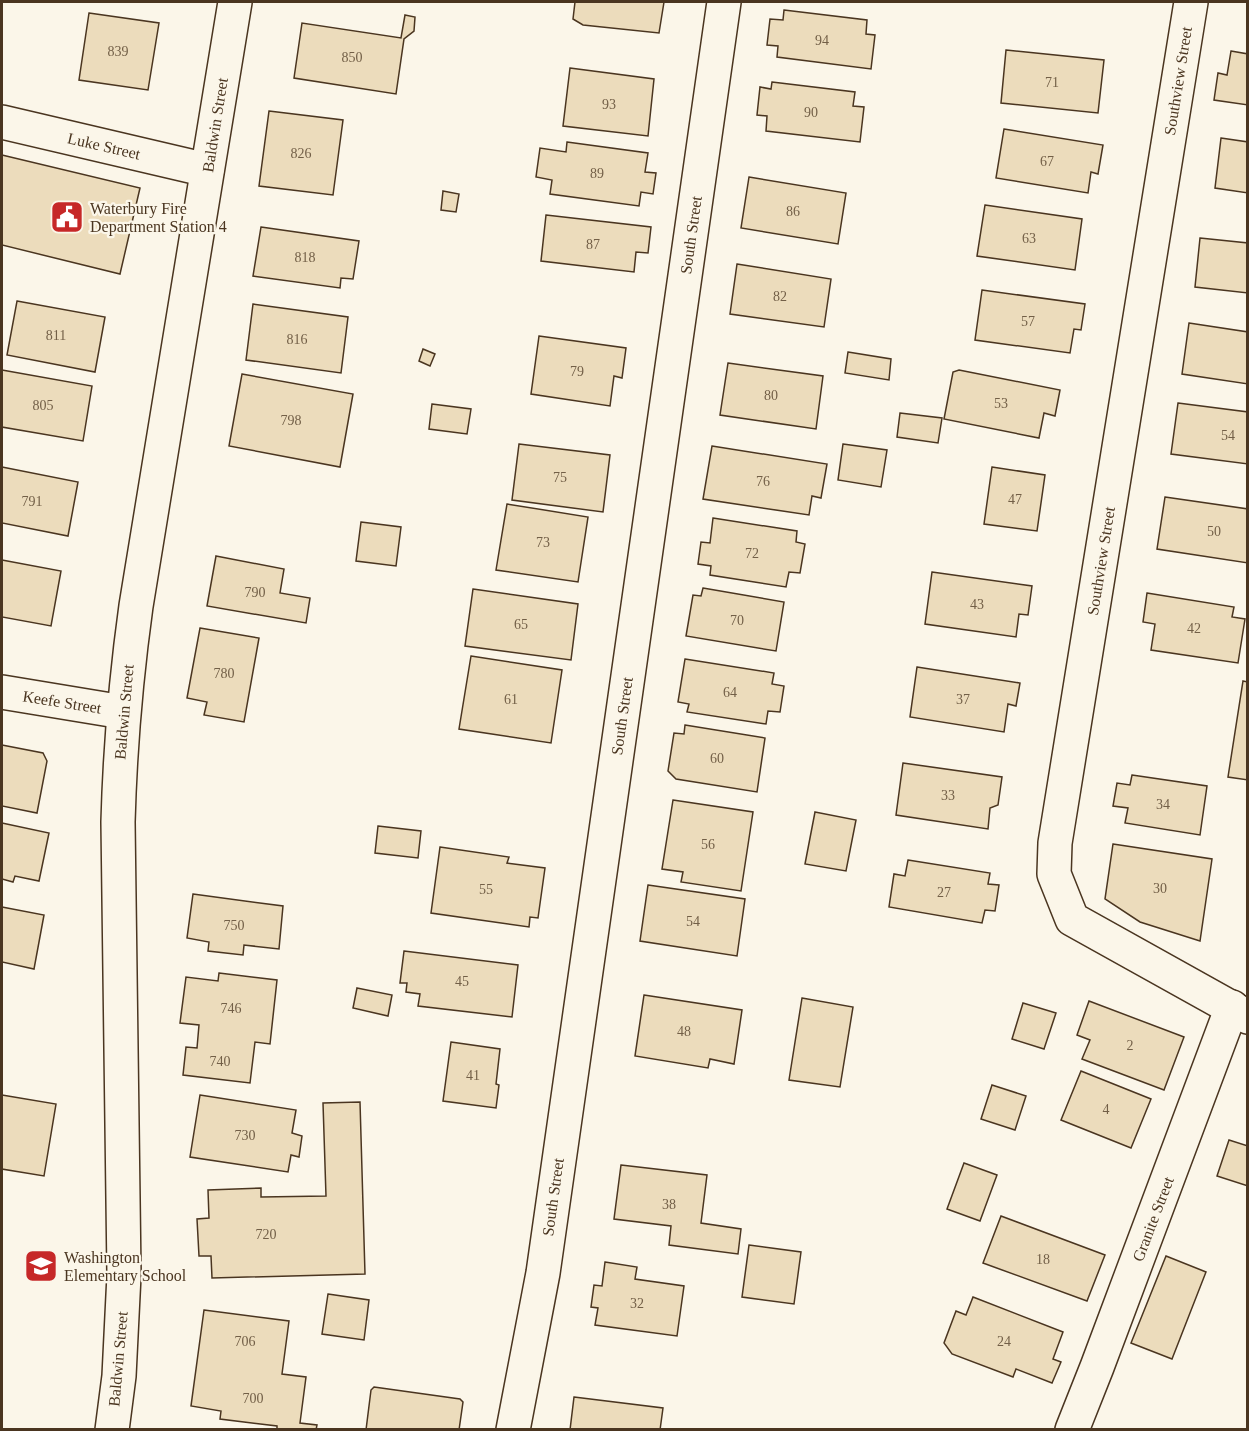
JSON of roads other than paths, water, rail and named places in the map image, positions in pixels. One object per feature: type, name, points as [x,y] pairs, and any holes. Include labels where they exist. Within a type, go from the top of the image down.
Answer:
[{"type":"street","name":"Baldwin Street","points":[[112,1430],[119,1376],[124,1275],[118,822],[123,712],[136,606],[236,2]]},
{"type":"street","name":"South Street","points":[[513,1430],[543,1273],[724,2]]},
{"type":"street","name":"Southview Street","points":[[1191,2],[1055,843],[1054,874],[1072,919],[1240,1012]]},
{"type":"street","name":"Luke Street","points":[[2,122],[207,170]]},
{"type":"street","name":"Keefe Street","points":[[2,692],[123,712]]},
{"type":"street","name":"Granite Street","points":[[1072,1430],[1240,1012]]},
{"type":"place","name":"Waterbury Fire Department Station 4","points":[[67,217]]},
{"type":"place","name":"Washington Elementary School","points":[[41,1266]]}]
